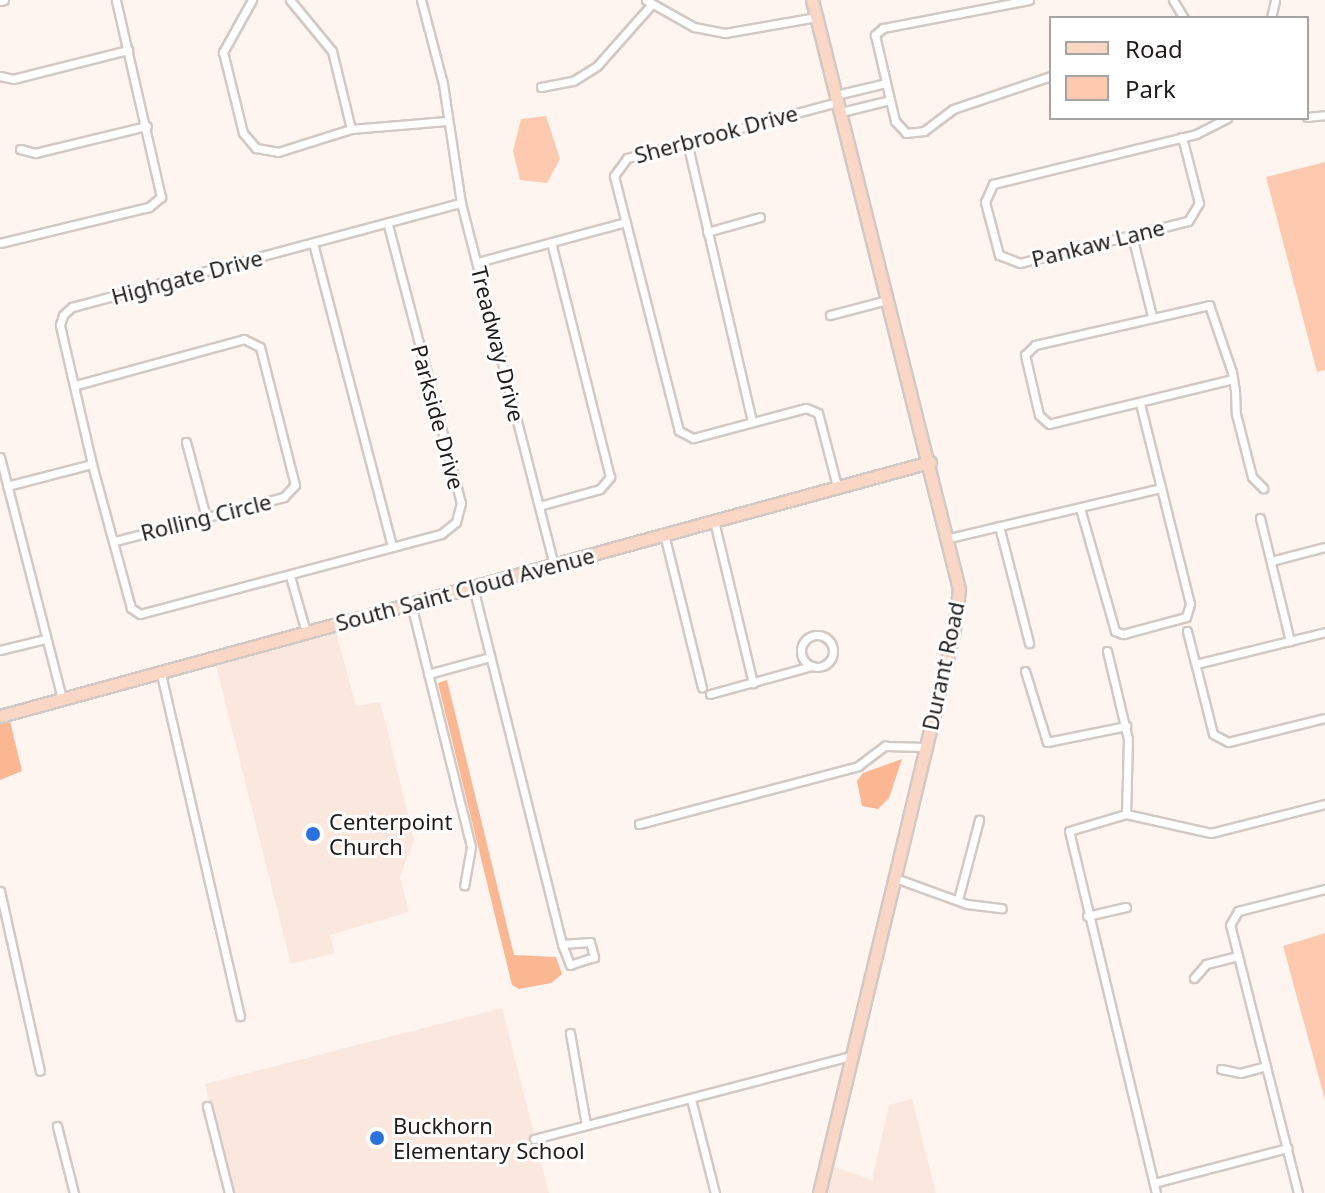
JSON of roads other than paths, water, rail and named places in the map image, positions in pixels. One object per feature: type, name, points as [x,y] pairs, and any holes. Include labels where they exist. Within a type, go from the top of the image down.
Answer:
[{"type":"street","points":[[0,243],[157,204],[162,189],[116,0]]},
{"type":"street","points":[[252,0],[223,52],[245,138],[259,150],[278,152],[351,129],[447,121]]},
{"type":"street","points":[[290,0],[332,51],[351,129]]},
{"type":"street","name":"Treadway Drive","points":[[421,0],[461,203],[554,565]]},
{"type":"street","name":"Durant Road","points":[[812,0],[949,538],[959,600],[819,1193]]},
{"type":"street","points":[[1029,0],[883,28],[875,35],[895,121],[911,134],[964,105],[1049,77]]},
{"type":"street","points":[[541,87],[573,81],[597,66],[648,2],[694,27],[725,33],[817,17]]},
{"type":"street","points":[[0,76],[13,79],[128,50]]},
{"type":"street","points":[[838,103],[886,83]]},
{"type":"street","points":[[838,103],[890,100]]},
{"type":"street","name":"Sherbrook Drive","points":[[626,222],[617,165],[687,142],[838,103]]},
{"type":"street","name":"Pankaw Lane","points":[[1182,137],[1199,203],[1196,214],[1132,236],[1006,262],[995,242],[987,189],[1182,137],[1222,120]]},
{"type":"street","points":[[20,149],[35,153],[147,126]]},
{"type":"street","points":[[687,142],[752,422]]},
{"type":"street","name":"Highgate Drive","points":[[290,576],[140,614],[131,608],[92,464],[60,325],[72,307],[461,203]]},
{"type":"street","points":[[707,232],[760,217]]},
{"type":"street","points":[[478,262],[626,222],[679,431],[693,438],[806,408],[818,413],[837,486]]},
{"type":"street","name":"Parkside Drive","points":[[290,576],[441,534],[456,522],[461,503],[388,225]]},
{"type":"street","points":[[1132,236],[1152,316]]},
{"type":"street","points":[[539,506],[600,489],[610,477],[551,242]]},
{"type":"street","points":[[313,243],[392,547]]},
{"type":"street","points":[[830,315],[887,300]]},
{"type":"street","points":[[1233,379],[1049,424],[1039,415],[1025,355],[1035,345],[1200,304],[1214,308],[1233,379],[1246,455],[1263,488]]},
{"type":"street","name":"Rolling Circle","points":[[76,385],[244,339],[260,347],[295,485],[284,497],[115,541]]},
{"type":"street","points":[[1080,508],[1115,631],[1123,634],[1179,621],[1190,604],[1140,403]]},
{"type":"street","points":[[186,442],[206,517]]},
{"type":"street","points":[[0,457],[62,699]]},
{"type":"street","name":"South Saint Cloud Avenue","points":[[0,716],[930,462]]},
{"type":"street","points":[[7,486],[92,464]]},
{"type":"street","points":[[949,538],[1161,488]]},
{"type":"street","points":[[1260,518],[1290,641]]},
{"type":"street","points":[[714,521],[753,683]]},
{"type":"street","points":[[999,526],[1029,643]]},
{"type":"street","points":[[664,534],[702,687]]},
{"type":"street","points":[[1271,561],[1325,547]]},
{"type":"street","points":[[290,576],[306,632]]},
{"type":"street","points":[[473,587],[562,944],[570,965],[594,957],[590,942],[562,944]]},
{"type":"street","points":[[411,604],[471,847],[464,885]]},
{"type":"street","points":[[1187,631],[1213,734],[1228,742],[1325,718]]},
{"type":"street","points":[[1196,664],[1325,632]]},
{"type":"street","points":[[710,694],[812,666],[832,656],[829,640],[820,635],[801,648],[812,666]]},
{"type":"street","points":[[0,650],[45,639]]},
{"type":"street","points":[[1107,651],[1126,726],[1126,814]]},
{"type":"street","points":[[428,674],[490,657]]},
{"type":"street","points":[[1025,671],[1047,742],[1126,726]]},
{"type":"street","points":[[161,674],[240,1016]]},
{"type":"street","points":[[639,824],[858,766],[885,746],[926,747]]},
{"type":"street","points":[[1156,1193],[1068,838],[1074,827],[1126,814],[1211,833],[1325,804]]},
{"type":"street","points":[[959,896],[979,820]]},
{"type":"street","points":[[895,878],[959,896],[967,904],[1002,908]]},
{"type":"street","points":[[1298,1193],[1230,925],[1238,911],[1325,889]]},
{"type":"street","points":[[0,891],[40,1071]]},
{"type":"street","points":[[1087,916],[1126,907]]},
{"type":"street","points":[[1194,978],[1206,964],[1238,956]]},
{"type":"street","points":[[570,1033],[586,1125]]},
{"type":"street","points":[[534,1139],[851,1056]]},
{"type":"street","points":[[1221,1069],[1240,1073],[1266,1066]]},
{"type":"street","points":[[691,1099],[715,1193]]},
{"type":"street","points":[[207,1106],[229,1193]]},
{"type":"street","points":[[57,1126],[74,1193]]},
{"type":"street","points":[[1154,1183],[1287,1148]]},
{"type":"place","name":"Centerpoint Church","points":[[313,834]]},
{"type":"place","name":"Buckhorn Elementary School","points":[[377,1138]]}]
